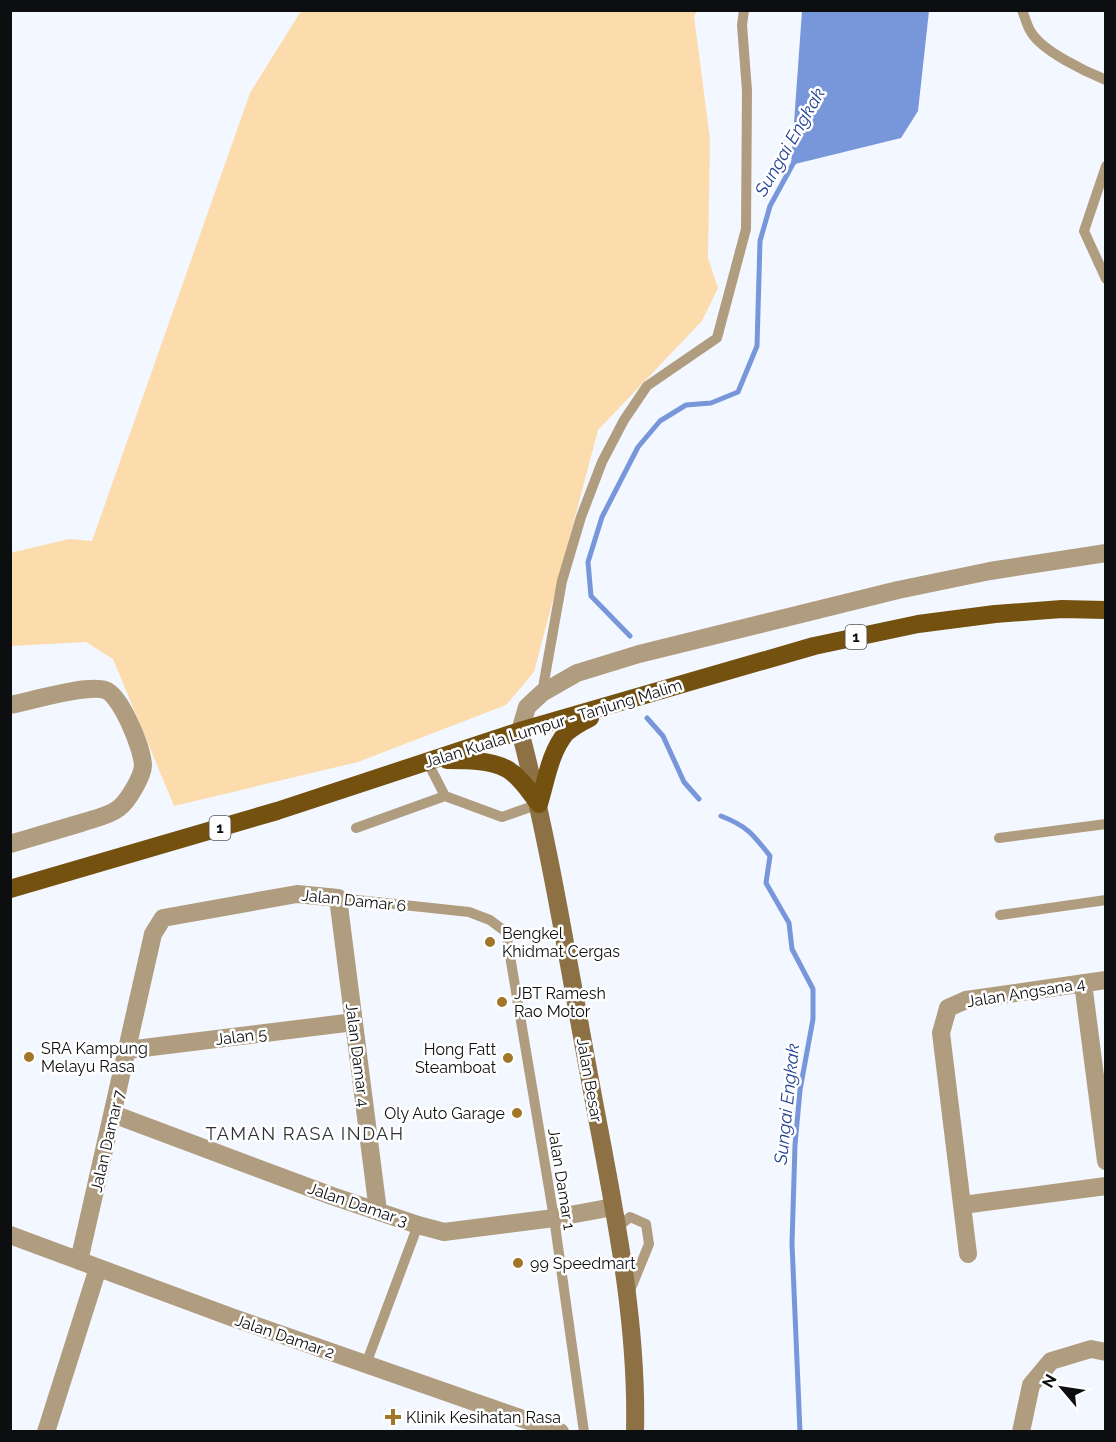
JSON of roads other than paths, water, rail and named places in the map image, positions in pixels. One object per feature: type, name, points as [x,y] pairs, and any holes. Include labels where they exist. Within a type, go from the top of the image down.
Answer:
[{"type":"main road","name":"Jalan Kuala Lumpur - Tanjung Malim","points":[[10,889],[277,811],[520,731],[814,646],[918,624],[1006,613],[1106,609]]},
{"type":"main road","points":[[540,804],[551,761],[566,734],[577,725],[613,705]]},
{"type":"main road","name":"Jalan Besar","points":[[520,731],[540,804],[614,1208],[634,1356],[635,1431]]},
{"type":"main road","points":[[427,761],[464,760],[484,762],[508,769],[540,804]]},
{"type":"street","points":[[520,731],[527,707],[542,693],[577,673],[629,657],[898,590],[990,571],[1106,553]]},
{"type":"street","points":[[10,705],[78,690],[96,688],[107,690],[115,697],[129,723],[143,766],[138,782],[119,808],[96,818],[10,844]]},
{"type":"street","name":"Jalan Damar 6","points":[[163,918],[297,894],[338,898]]},
{"type":"street","name":"Jalan Damar 4","points":[[338,898],[378,1211]]},
{"type":"street","name":"Jalan Damar 7","points":[[79,1261],[153,934],[163,918]]},
{"type":"street","name":"Jalan Angsana 4","points":[[963,1205],[940,1033],[948,1008],[966,1000],[1106,980]]},
{"type":"street","points":[[1083,983],[1106,1161]]},
{"type":"street","name":"Jalan 5","points":[[127,1050],[354,1022]]},
{"type":"street","name":"Jalan Damar 3","points":[[113,1114],[418,1226],[444,1232],[614,1208]]},
{"type":"street","points":[[968,1254],[963,1205],[1106,1186]]},
{"type":"street","name":"Jalan Damar 2","points":[[10,1235],[553,1430]]},
{"type":"street","points":[[46,1431],[98,1268]]},
{"type":"street","points":[[1022,1431],[1031,1385],[1051,1361],[1091,1349],[1106,1352]]},
{"type":"lane","points":[[542,693],[562,581],[581,517],[602,462],[624,420],[647,386],[717,338],[746,229],[747,91],[742,26],[744,10]]},
{"type":"lane","points":[[1022,10],[1031,34],[1051,51],[1085,72],[1106,80]]},
{"type":"lane","points":[[1106,166],[1084,231],[1106,279]]},
{"type":"lane","points":[[427,761],[445,796]]},
{"type":"lane","points":[[356,828],[445,796],[502,816],[540,804]]},
{"type":"lane","points":[[999,838],[1106,824]]},
{"type":"lane","name":"Jalan Damar 6","points":[[338,898],[469,912],[490,920],[506,932]]},
{"type":"lane","points":[[1000,915],[1106,900]]},
{"type":"lane","name":"Jalan Damar 1","points":[[506,932],[554,1218],[584,1431]]},
{"type":"lane","points":[[616,1229],[630,1217],[646,1224],[649,1244],[627,1299]]},
{"type":"lane","points":[[366,1364],[418,1226]]},
{"type":"water","points":[[802,11],[929,11],[918,111],[901,138],[791,165]]},
{"type":"waterway","name":"Sungai Engkak","points":[[630,636],[591,596],[588,562],[602,517],[638,447],[660,421],[686,405],[711,403],[738,392],[757,346],[760,241],[770,206],[794,162]]},
{"type":"waterway","name":"Sungai Engkak","points":[[647,718],[663,736],[684,782],[699,799]]},
{"type":"waterway","name":"Sungai Engkak","points":[[721,816],[737,823],[749,832],[770,856],[766,883],[789,923],[792,949],[813,989],[813,1019],[800,1090],[795,1145],[792,1243],[800,1432]]},
{"type":"place","name":"Bengkel Khidmat Cergas","points":[[490,942]]},
{"type":"place","name":"JBT Ramesh Rao Motor","points":[[502,1002]]},
{"type":"place","name":"SRA Kampung Melayu Rasa","points":[[29,1057]]},
{"type":"place","name":"Hong Fatt Steamboat","points":[[508,1058]]},
{"type":"place","name":"Oly Auto Garage","points":[[517,1113]]},
{"type":"place","name":"99 Speedmart","points":[[518,1263]]},
{"type":"place","name":"Klinik Kesihatan Rasa","points":[[393,1417]]},
{"type":"district","name":"TAMAN RASA INDAH","points":[[305,1134]]}]
